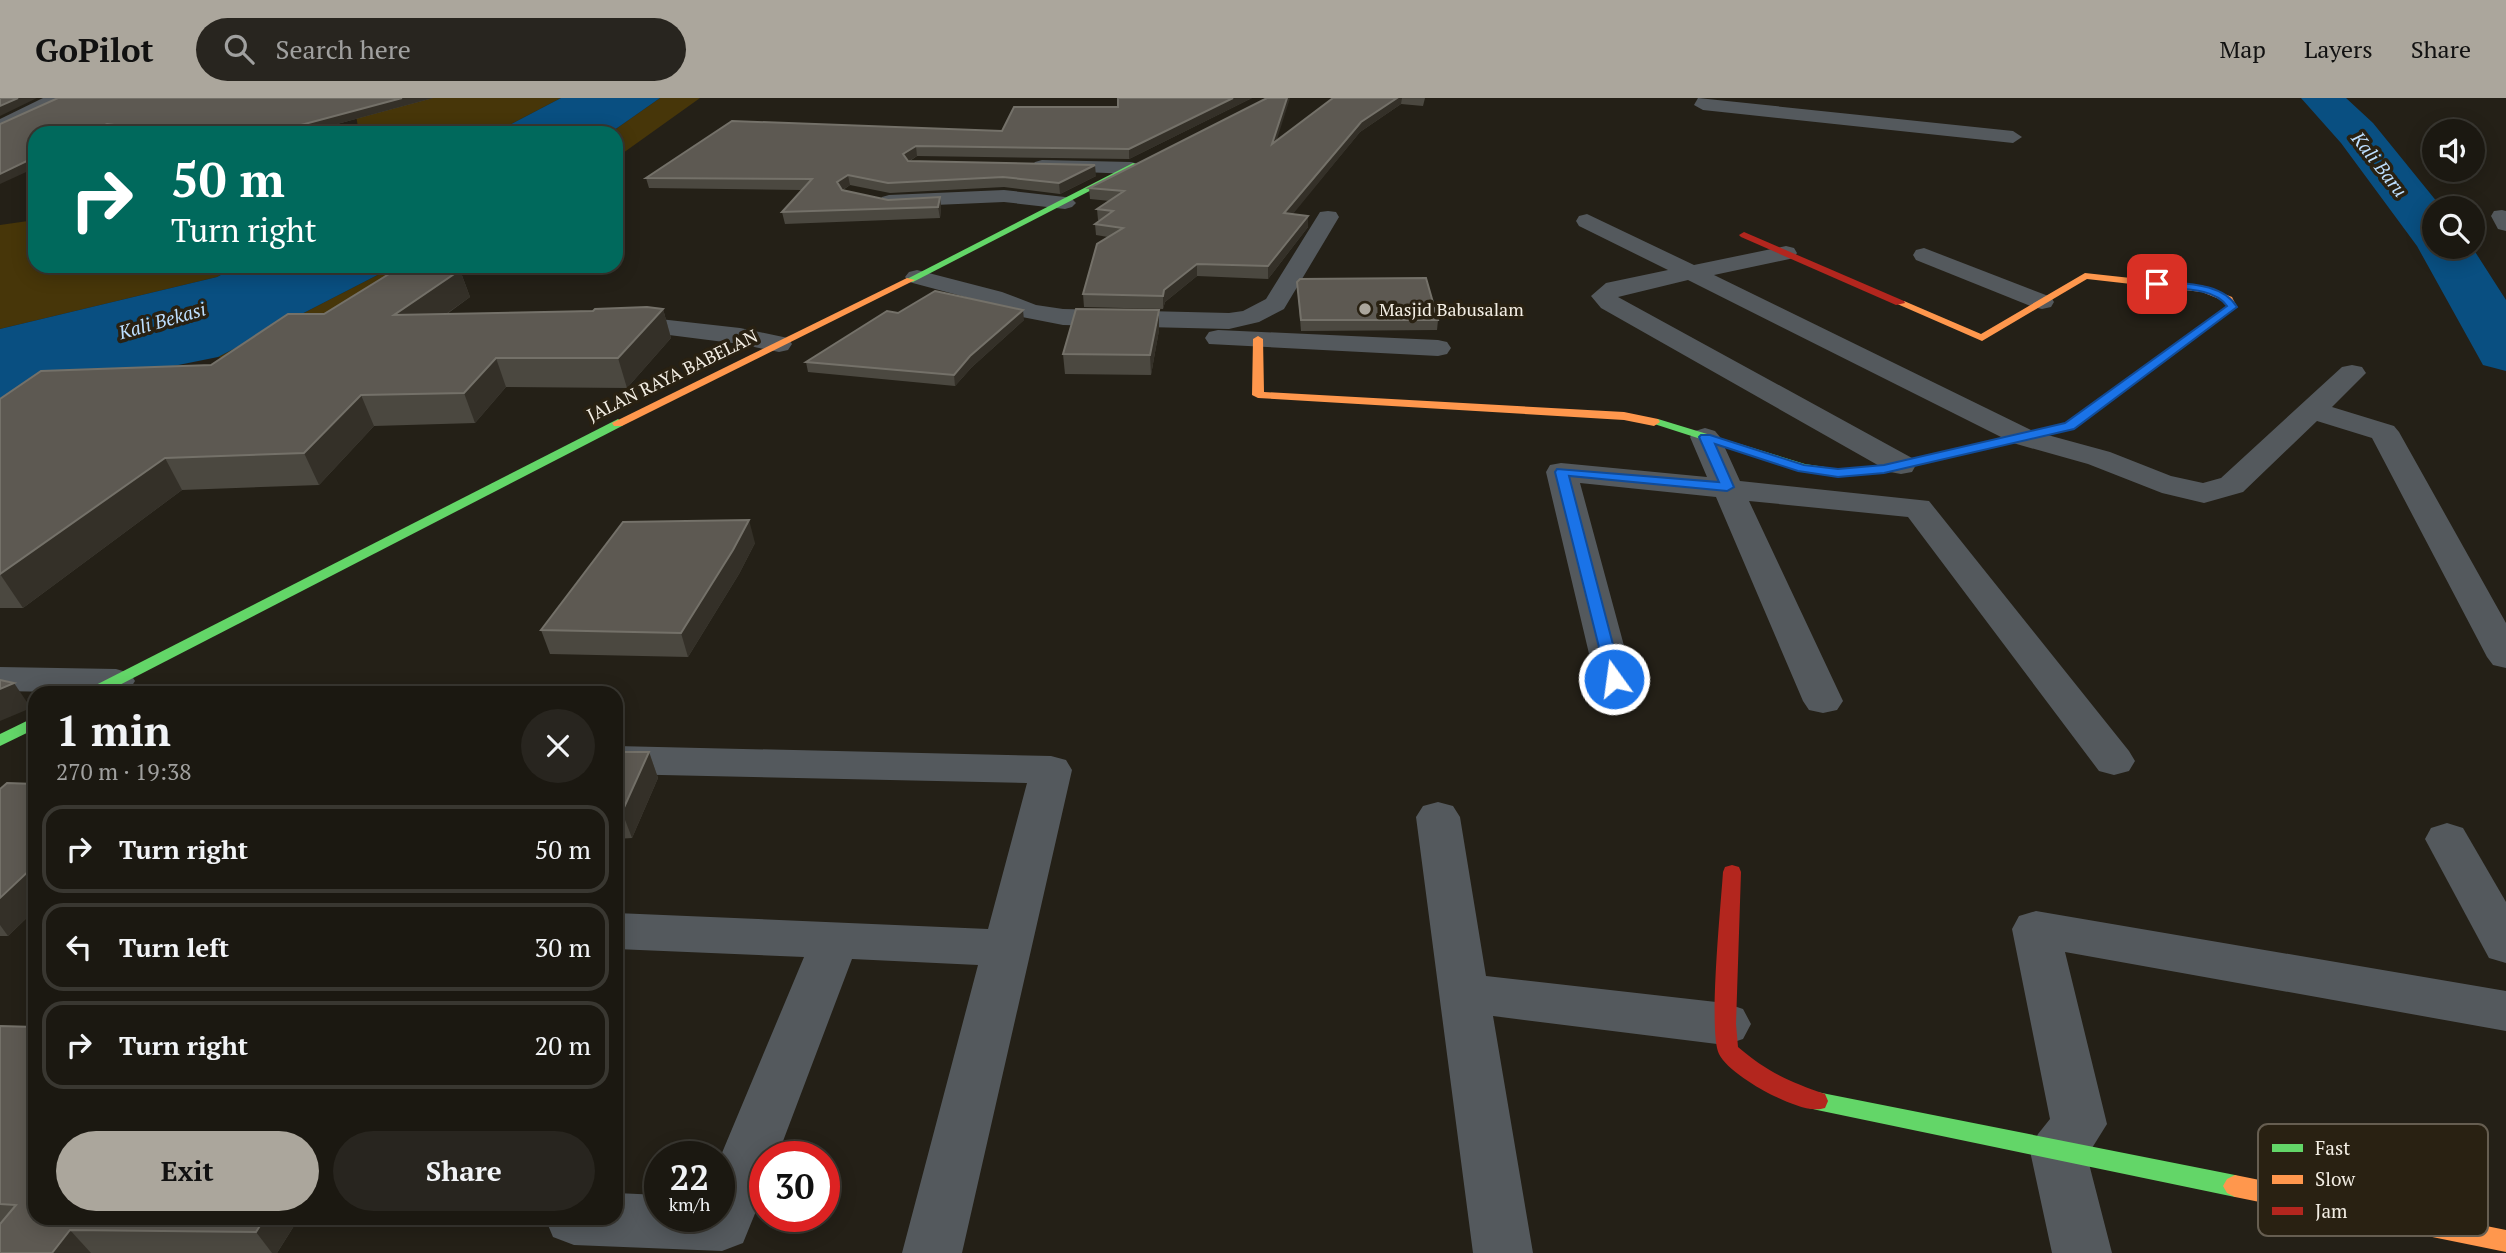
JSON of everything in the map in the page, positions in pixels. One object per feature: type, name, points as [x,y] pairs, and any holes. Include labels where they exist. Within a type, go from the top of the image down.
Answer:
[{"type":"street","points":[[0,126],[57,98]]},
{"type":"street","points":[[1808,116],[1815,98]]},
{"type":"street","points":[[1712,108],[2013,137]]},
{"type":"street","points":[[1918,127],[1920,108]]},
{"type":"street","name":"JALAN RAYA BABELAN","points":[[106,686],[559,452],[917,277],[1154,156]]},
{"type":"street","points":[[1024,166],[1131,167]]},
{"type":"street","points":[[866,198],[906,201],[1016,196],[1065,203]]},
{"type":"street","points":[[917,277],[993,297],[1031,312],[1063,317],[1214,322],[1250,317],[1275,304],[1328,217]]},
{"type":"street","points":[[1587,221],[2023,437],[2099,458],[2162,484],[2204,493],[2232,485],[2352,373]]},
{"type":"street","points":[[1258,340],[1258,395],[1624,416],[1668,425],[1803,468],[1838,473],[1901,465],[2070,426],[2232,307],[2228,299],[2204,289],[2085,276],[1982,338],[1744,235]]},
{"type":"street","points":[[1786,253],[1615,288],[1602,296],[1622,310],[1901,465]]},
{"type":"street","points":[[1924,255],[2042,302]]},
{"type":"street","points":[[1063,317],[1085,332],[1438,348]]},
{"type":"street","points":[[596,319],[740,336],[779,344]]},
{"type":"street","points":[[2312,410],[2384,432],[2506,657]]},
{"type":"street","points":[[1705,437],[1823,702]]},
{"type":"street","points":[[1614,679],[1561,472],[1918,508],[2114,761]]},
{"type":"street","points":[[0,679],[91,686]]},
{"type":"street","points":[[0,741],[28,726]]},
{"type":"street","points":[[623,760],[1051,770],[932,1253]]},
{"type":"street","points":[[1438,817],[1503,1253]]},
{"type":"street","points":[[2447,839],[2506,945]]},
{"type":"street","points":[[1732,872],[1725,1024],[1728,1051],[1756,1077],[1794,1096],[2258,1191]]},
{"type":"street","points":[[2058,1151],[2079,1124],[2036,929],[2506,1012]]},
{"type":"street","points":[[623,931],[1008,948]]},
{"type":"street","points":[[623,1220],[722,1224],[835,940]]},
{"type":"street","points":[[1465,993],[1725,1024]]},
{"type":"street","points":[[2058,1151],[2082,1253]]},
{"type":"street","points":[[2481,1236],[2506,1241]]},
{"type":"shaded area","points":[[432,98],[561,98],[507,126],[358,126],[356,115]]},
{"type":"shaded area","points":[[660,98],[700,98],[623,153],[623,126],[620,126]]},
{"type":"shaded area","points":[[28,221],[28,273],[225,273],[0,329],[0,225]]},
{"type":"shaded area","points":[[381,273],[436,273],[241,362],[218,357]]},
{"type":"water","points":[[561,98],[660,98],[620,126],[507,126]]},
{"type":"water","name":"Kali Bekasi","points":[[225,273],[381,273],[218,357],[0,401],[0,329]]},
{"type":"building","points":[[0,98],[18,98],[0,106]]},
{"type":"building","points":[[58,98],[402,98],[297,126],[28,126],[28,160],[0,174],[0,124]]},
{"type":"building","points":[[1118,98],[1233,98],[1129,149],[916,146],[903,154],[908,161],[1095,165],[1059,183],[1003,177],[888,183],[848,175],[837,182],[842,190],[888,200],[940,197],[938,207],[782,212],[812,179],[646,178],[732,121],[1002,131],[1014,107],[1118,107]]},
{"type":"building","points":[[1267,98],[1287,98],[1272,144],[1333,98],[1397,98],[1361,122],[1284,213],[1308,216],[1268,266],[1197,264],[1164,290],[1163,296],[1083,294],[1097,244],[1123,228],[1095,224],[1113,211],[1097,209],[1124,191],[1089,188]]},
{"type":"building","points":[[391,273],[456,273],[394,315],[593,311],[647,307],[663,309],[618,358],[496,358],[464,393],[361,395],[304,453],[165,458],[0,574],[0,399],[41,371],[211,365],[288,314],[324,314]]},
{"type":"building","name":"Masjid Babusalam","points":[[1426,278],[1438,320],[1301,320],[1297,282],[1300,279]]},
{"type":"building","points":[[935,291],[1023,310],[970,356],[954,375],[806,362],[887,311],[898,313]]},
{"type":"building","points":[[1076,309],[1159,310],[1150,355],[1063,354]]},
{"type":"building","points":[[749,520],[681,633],[541,630],[623,522]]},
{"type":"building","points":[[0,680],[14,683],[0,689]]},
{"type":"building","points":[[623,752],[649,752],[623,810]]},
{"type":"building","points":[[7,783],[28,784],[28,872],[0,898],[0,789]]},
{"type":"building","points":[[0,1026],[28,1027],[28,1225],[260,1225],[256,1232],[70,1230],[52,1253],[0,1253],[0,1224],[16,1205],[0,1204]]},
{"type":"waterway","name":"Kali Baru","points":[[2322,98],[2357,133],[2422,218]]},
{"type":"waterway","name":"Kali Baru","points":[[2451,259],[2506,351]]},
{"type":"traffic: fast","points":[[910,280],[1136,165]]},
{"type":"traffic: fast","points":[[1654,422],[1803,468],[1838,473],[1884,469],[2069,426],[2187,340]]},
{"type":"traffic: fast","points":[[106,686],[618,423]]},
{"type":"traffic: fast","points":[[0,741],[28,726]]},
{"type":"traffic: fast","points":[[1817,1101],[2235,1186]]},
{"type":"traffic: slow","points":[[1900,303],[1982,338],[2085,276],[2204,289],[2228,299],[2232,307],[2187,340]]},
{"type":"traffic: slow","points":[[618,423],[910,280]]},
{"type":"traffic: slow","points":[[1258,339],[1258,395],[1624,416],[1654,422]]},
{"type":"traffic: slow","points":[[2235,1186],[2258,1191]]},
{"type":"traffic: slow","points":[[2481,1236],[2506,1241]]},
{"type":"traffic: jam","points":[[1744,235],[1900,303]]},
{"type":"traffic: jam","points":[[1732,872],[1725,1024],[1728,1051],[1769,1082],[1791,1093],[1817,1101]]},
{"type":"place","name":"Masjid Babusalam","points":[[1365,309]]},
{"type":"route","points":[[1614,679],[1561,472],[1727,487],[1705,437],[1803,468],[1838,473],[1884,469],[2070,426],[2232,307],[2228,299],[2204,289],[2157,284]]}]
